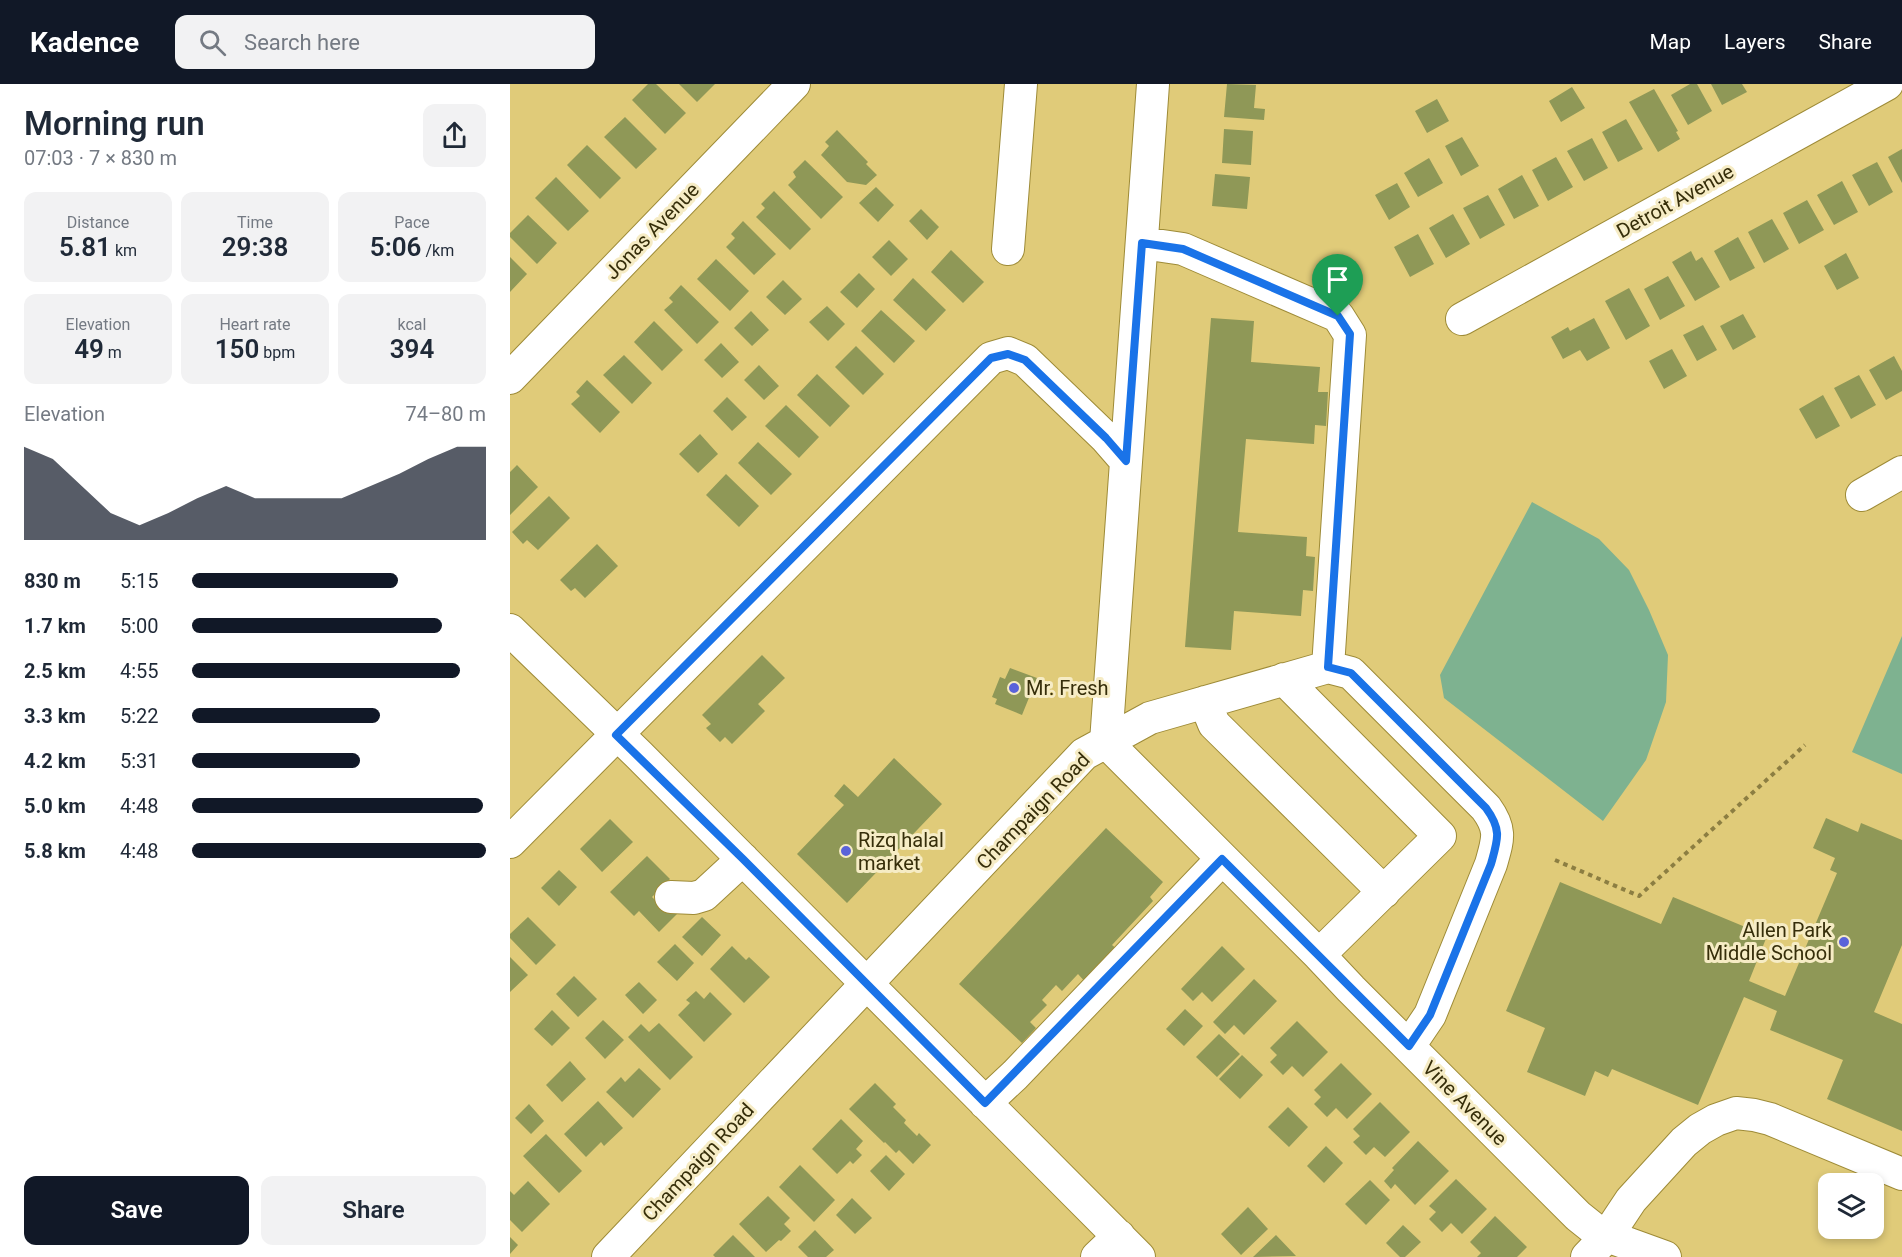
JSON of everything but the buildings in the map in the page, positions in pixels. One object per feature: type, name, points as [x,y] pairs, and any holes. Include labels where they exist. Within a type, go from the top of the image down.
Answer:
[{"type":"street","name":"Jonas Avenue","points":[[510,378],[794,84]]},
{"type":"street","points":[[1008,249],[1021,84]]},
{"type":"street","name":"Champaign Road","points":[[608,1257],[1084,754],[1106,742],[1153,84]]},
{"type":"street","name":"Detroit Avenue","points":[[1462,319],[1887,84]]},
{"type":"street","points":[[1142,243],[1183,249],[1338,316],[1350,334],[1328,667]]},
{"type":"street","points":[[510,842],[991,358],[1008,354],[1025,360],[1106,438],[1126,461]]},
{"type":"street","points":[[1862,495],[1902,472]]},
{"type":"street","points":[[510,630],[743,859],[985,1103],[1118,1250]]},
{"type":"street","points":[[1106,742],[1150,718],[1328,667],[1351,673],[1486,808],[1496,821],[1497,840],[1491,864],[1430,1015],[1409,1046]]},
{"type":"street","points":[[1284,680],[1440,836],[1319,955]]},
{"type":"street","points":[[1205,702],[1214,724],[1384,892]]},
{"type":"street","name":"Vine Avenue","points":[[1106,742],[1578,1216],[1598,1232],[1597,1247],[1665,1257]]},
{"type":"street","points":[[671,897],[694,898],[704,895],[743,859]]},
{"type":"street","points":[[985,1103],[1222,859]]},
{"type":"street","points":[[1597,1247],[1631,1200],[1684,1142],[1716,1120],[1736,1113],[1770,1119],[1902,1174]]},
{"type":"path","points":[[1555,860],[1639,896],[1805,745]]},
{"type":"green space","points":[[1532,502],[1599,539],[1629,570],[1668,655],[1666,702],[1646,760],[1603,821],[1444,698],[1440,675]]},
{"type":"green space","points":[[1902,636],[1902,774],[1852,752]]},
{"type":"place","name":"Mr. Fresh","points":[[1014,688]]},
{"type":"place","name":"Rizq halal market","points":[[846,851]]},
{"type":"place","name":"Allen Park Middle School","points":[[1844,942]]},
{"type":"route","points":[[1142,243],[1183,249],[1338,316],[1350,334],[1328,667],[1351,673],[1486,808],[1496,821],[1497,840],[1491,864],[1430,1015],[1409,1046],[1222,859],[985,1103],[639,755],[616,735],[991,358],[1008,354],[1025,360],[1106,438],[1126,461],[1142,243]]}]
